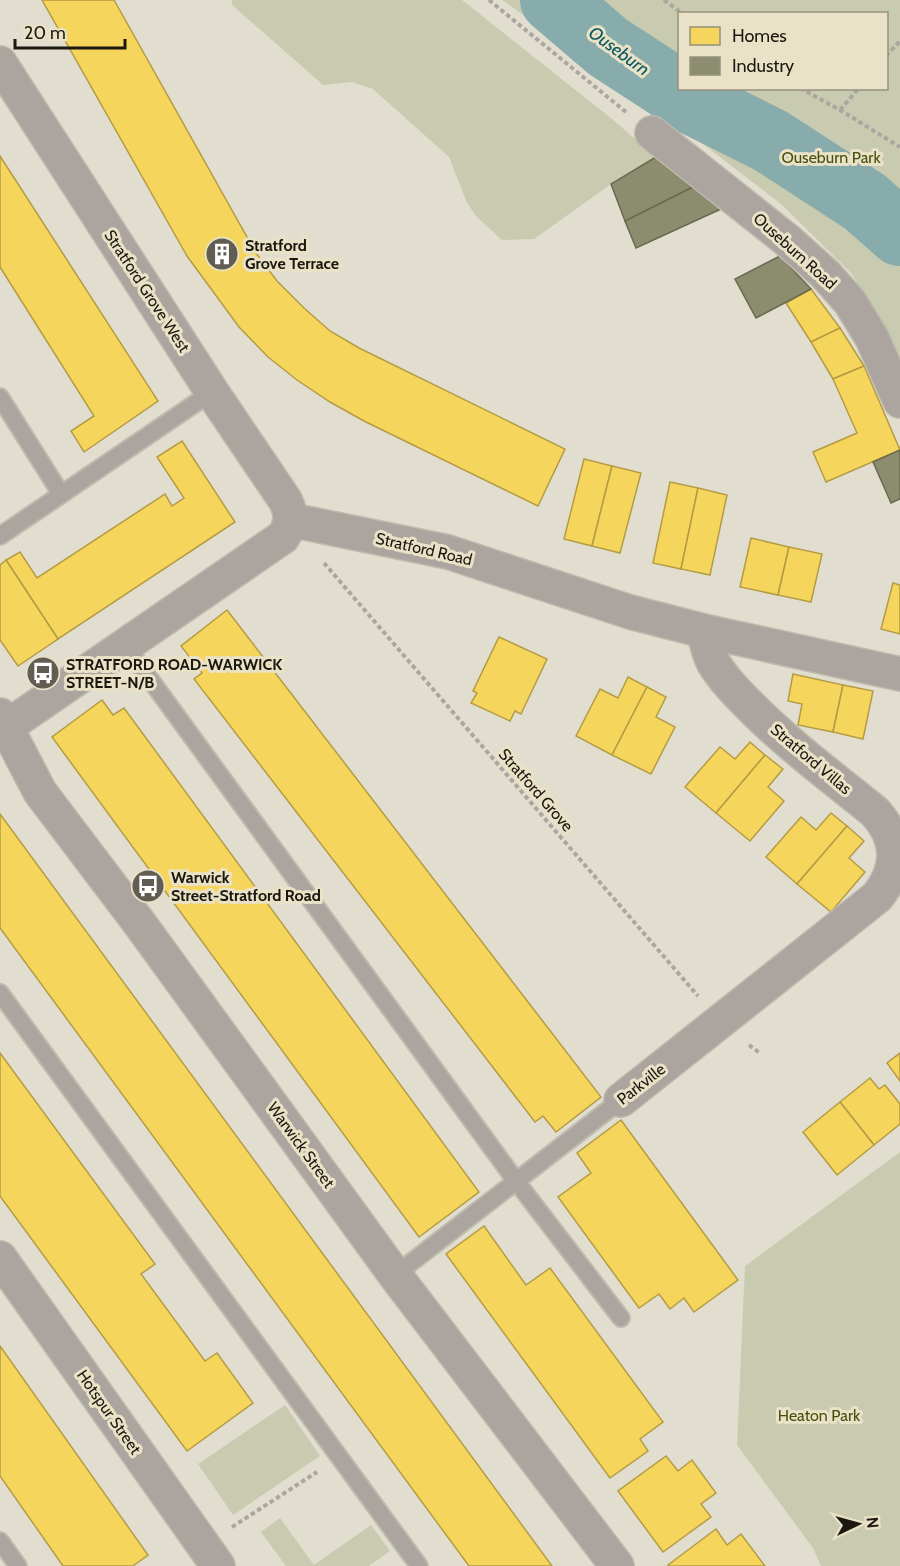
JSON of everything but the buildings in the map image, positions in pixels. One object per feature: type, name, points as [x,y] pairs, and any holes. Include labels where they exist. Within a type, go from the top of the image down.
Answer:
[{"type":"street","name":"Stratford Grove West","points":[[0,63],[212,392],[285,500],[290,509],[291,520]]},
{"type":"street","name":"Ouseburn Road","points":[[652,133],[787,240],[826,275],[850,303],[872,338],[900,401]]},
{"type":"street","name":"Stratford Road","points":[[291,520],[448,552],[630,612],[704,631],[900,674]]},
{"type":"street","points":[[3,721],[125,645],[283,537],[291,520]]},
{"type":"street","name":"Stratford Villas","points":[[704,631],[706,646],[713,662],[744,700],[769,725],[875,812],[887,825],[897,849],[897,863],[894,876],[884,889]]},
{"type":"street","name":"Warwick Street","points":[[3,721],[40,792],[140,924],[394,1275],[617,1566]]},
{"type":"street","name":"Parkville","points":[[621,1100],[884,889]]},
{"type":"street","name":"Hotspur Street","points":[[0,1258],[211,1555]]},
{"type":"lane","points":[[0,536],[212,392]]},
{"type":"lane","points":[[0,397],[61,494]]},
{"type":"lane","points":[[125,645],[516,1181],[621,1318]]},
{"type":"lane","points":[[0,993],[419,1566]]},
{"type":"lane","name":"Parkville","points":[[394,1275],[621,1100]]},
{"type":"lane","points":[[0,1540],[18,1566]]},
{"type":"path","points":[[489,0],[652,133]]},
{"type":"path","points":[[664,0],[680,12]]},
{"type":"path","points":[[888,54],[900,41]]},
{"type":"path","points":[[804,90],[900,147]]},
{"type":"path","points":[[840,110],[857,90]]},
{"type":"path","name":"Stratford Grove","points":[[327,527],[324,563],[720,1022],[760,1054]]},
{"type":"path","points":[[211,1555],[340,1458]]},
{"type":"green space","points":[[232,0],[462,0],[612,119],[656,157],[611,184],[534,239],[502,240],[477,217],[467,203],[449,157],[373,89],[352,82],[323,85],[232,5]]},
{"type":"green space","name":"Ouseburn Park","points":[[502,0],[900,0],[900,360],[884,325],[851,273],[781,204],[637,93]]},
{"type":"green space","name":"Heaton Park","points":[[900,1152],[900,1566],[821,1566],[813,1548],[737,1445],[745,1266]]},
{"type":"green space","points":[[285,1405],[320,1456],[233,1515],[198,1464]]},
{"type":"green space","points":[[280,1518],[314,1565],[371,1525],[390,1551],[369,1566],[286,1566],[261,1532]]},
{"type":"waterway","name":"Ouseburn","points":[[553,0],[608,47],[691,101],[771,141],[865,202],[900,233]]},
{"type":"place","name":"Stratford Grove Terrace","points":[[222,254]]},
{"type":"place","name":"STRATFORD ROAD-WARWICK STREET-N/B","points":[[43,673]]},
{"type":"place","name":"Warwick Street-Stratford Road","points":[[148,886]]}]
